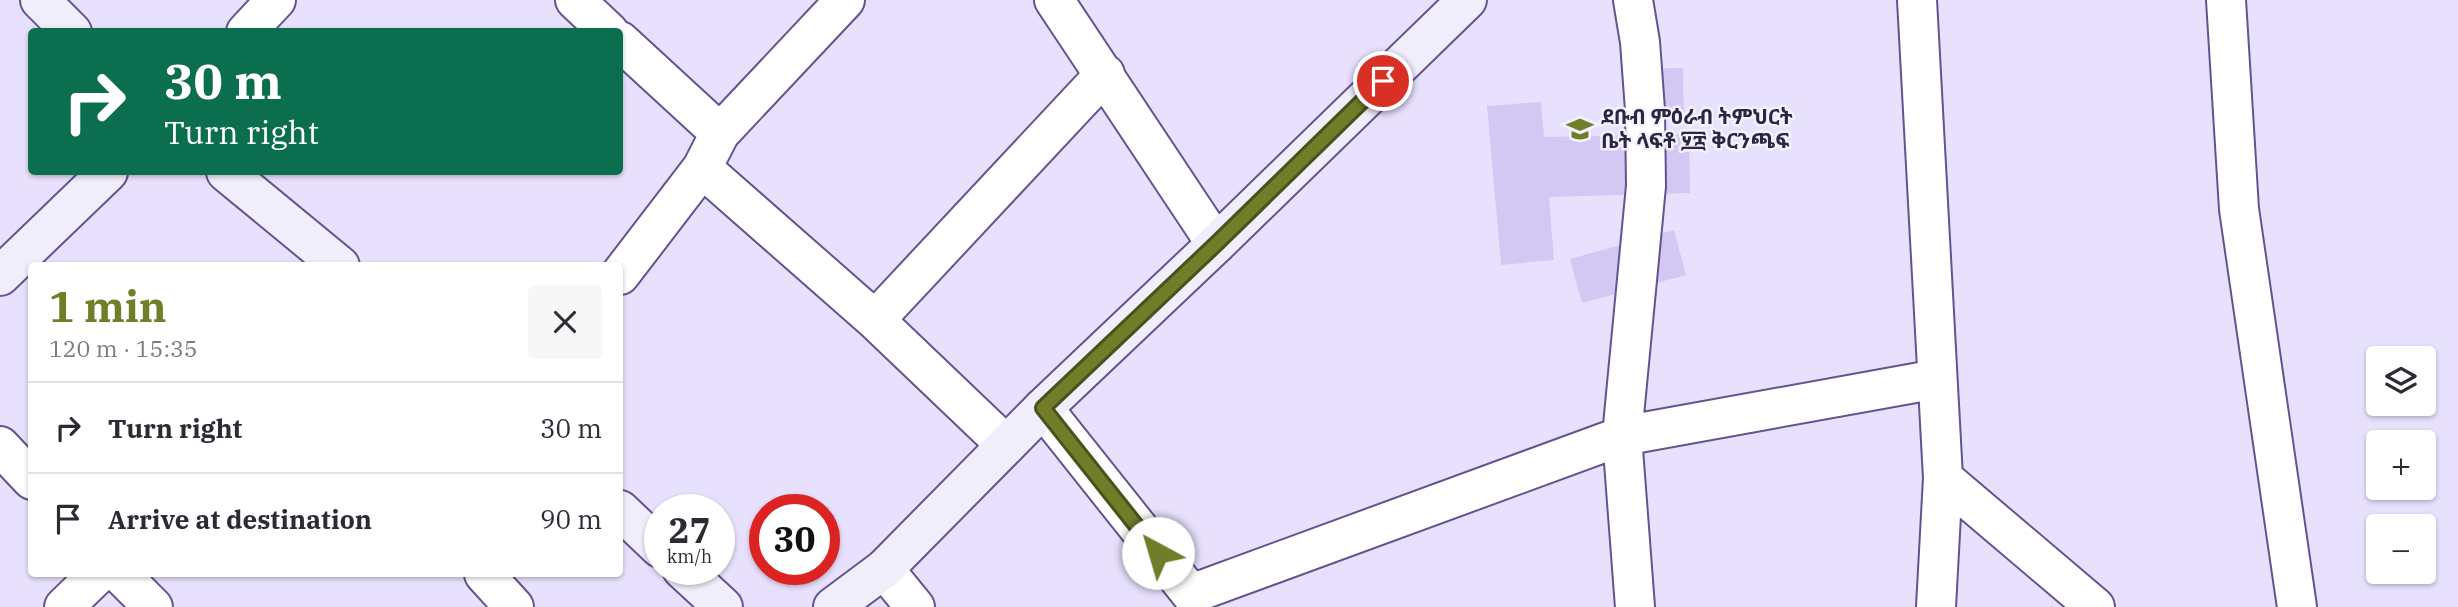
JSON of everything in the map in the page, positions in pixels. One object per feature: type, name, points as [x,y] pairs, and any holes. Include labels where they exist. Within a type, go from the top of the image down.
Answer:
[{"type":"street","points":[[40,0],[68,28]]},
{"type":"street","points":[[250,28],[276,0]]},
{"type":"street","points":[[575,0],[605,28]]},
{"type":"street","points":[[623,271],[702,168],[720,132],[845,0]]},
{"type":"street","points":[[1054,0],[1216,244]]},
{"type":"street","points":[[833,607],[884,569],[1043,408],[1466,0]]},
{"type":"street","points":[[1633,0],[1640,42],[1645,110],[1646,187],[1622,436],[1635,607]]},
{"type":"street","points":[[1917,0],[1943,478],[1936,607]]},
{"type":"street","points":[[2226,0],[2239,209],[2297,607]]},
{"type":"street","points":[[623,44],[720,132]]},
{"type":"street","points":[[875,320],[1105,75]]},
{"type":"street","points":[[702,168],[875,320],[1006,445]]},
{"type":"street","points":[[0,276],[105,175]]},
{"type":"street","points":[[230,175],[335,262]]},
{"type":"street","points":[[1043,408],[1193,601],[1622,436],[1937,379]]},
{"type":"street","points":[[0,446],[28,476]]},
{"type":"street","points":[[1943,478],[2095,607]]},
{"type":"street","points":[[623,513],[644,533]]},
{"type":"street","points":[[884,569],[915,607]]},
{"type":"street","points":[[64,607],[94,577]]},
{"type":"street","points":[[123,577],[153,607]]},
{"type":"street","points":[[487,577],[514,607]]},
{"type":"street","points":[[699,585],[723,607]]},
{"type":"building","points":[[1683,68],[1684,117],[1626,118],[1626,69]]},
{"type":"building","points":[[1541,102],[1544,137],[1689,134],[1690,193],[1549,197],[1554,260],[1501,265],[1487,106]]},
{"type":"building","points":[[1674,230],[1686,275],[1582,303],[1570,259]]},
{"type":"place","name":"ደቡብ ምዕራብ ትምህርት ቤት ላፍቶ ፶፰ ቅርንጫፍ","points":[[1580,129]]},
{"type":"route","points":[[1158,553],[1043,408],[1383,81]]}]
